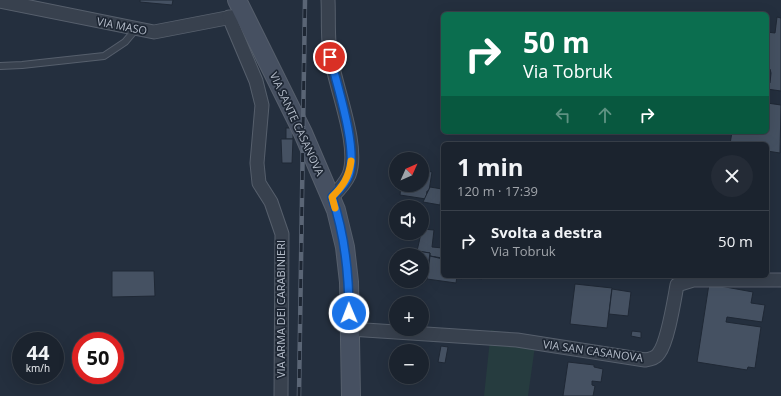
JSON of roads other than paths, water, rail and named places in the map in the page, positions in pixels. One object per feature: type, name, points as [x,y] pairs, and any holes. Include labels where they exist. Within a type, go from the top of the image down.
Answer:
[{"type":"main road","name":"VIA SANTE CASANOVA","points":[[237,10],[332,197],[345,247],[349,282],[351,396]]},
{"type":"street","points":[[328,0],[330,57],[346,120],[351,155],[349,175],[332,197]]},
{"type":"street","name":"VIA MASO","points":[[0,1],[154,32],[237,10]]},
{"type":"street","name":"VIA ARMA DEI CARABINIERI","points":[[237,10],[262,105],[256,163],[259,184],[271,202],[282,234],[281,396]]},
{"type":"street","name":"VIA SAN CASANOVA","points":[[350,329],[516,340],[646,360],[653,358],[660,353],[677,285],[693,280],[781,280]]},
{"type":"lane","points":[[0,66],[104,56],[125,42],[136,28]]},
{"type":"railway","points":[[299,396],[305,0]]}]
